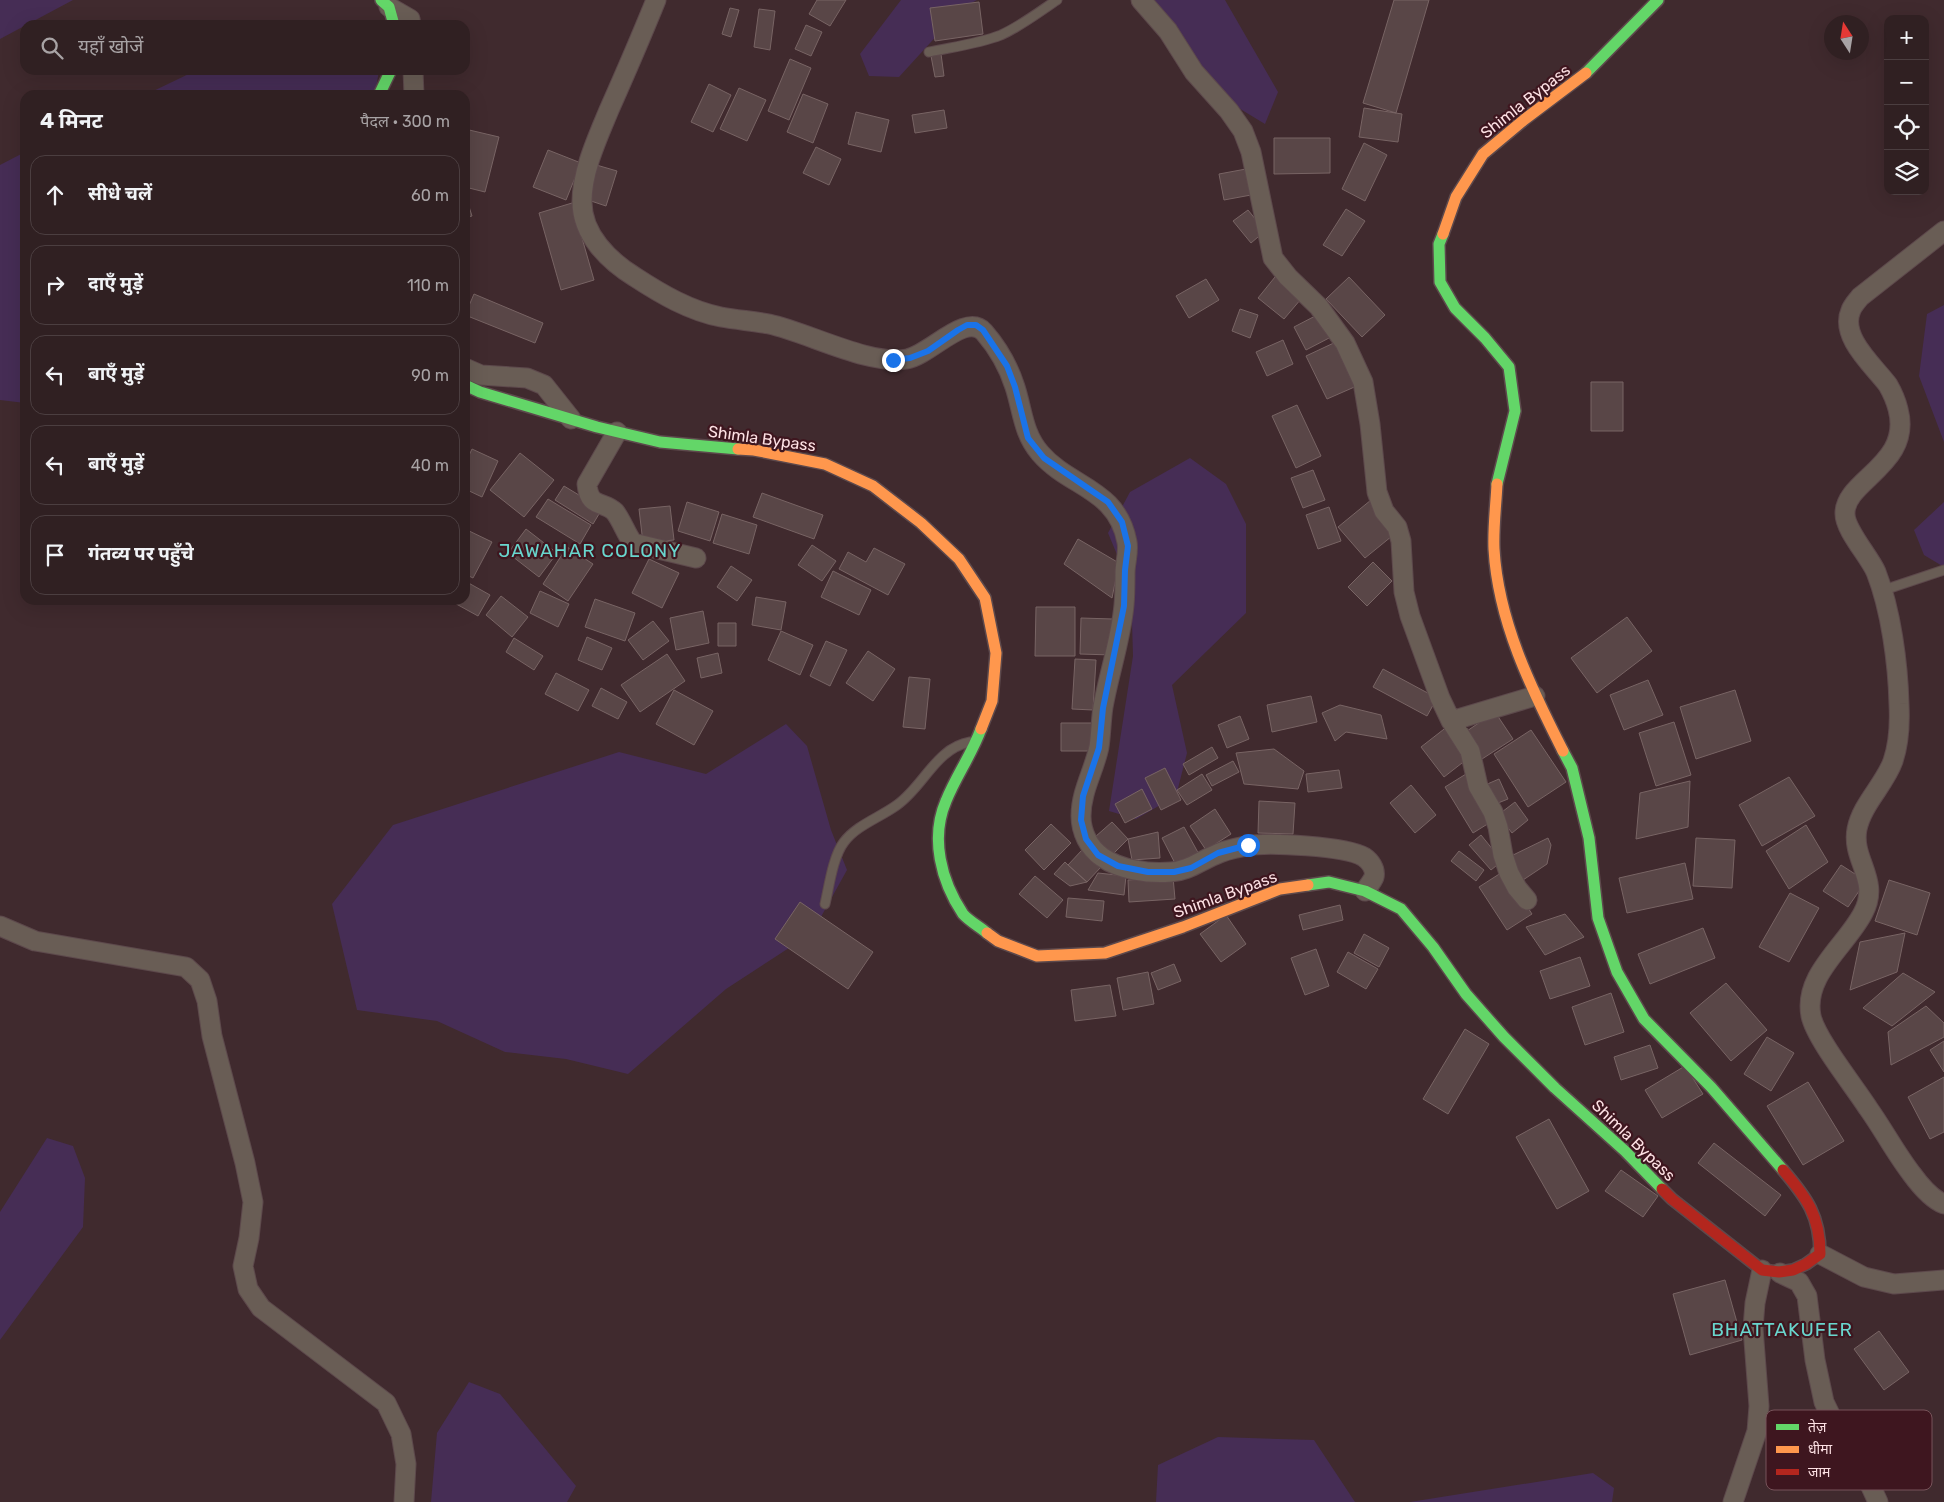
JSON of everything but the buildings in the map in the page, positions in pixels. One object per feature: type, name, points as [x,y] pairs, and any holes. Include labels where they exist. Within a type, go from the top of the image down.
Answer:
[{"type":"highway","name":"Shimla Bypass","points":[[470,387],[571,419],[660,442],[754,450],[825,464],[873,486],[921,523],[959,560],[985,598],[996,653],[992,701],[977,741],[945,802],[938,832],[940,864],[964,914],[998,942],[1037,956],[1105,953],[1183,927],[1280,889],[1329,882],[1365,891],[1401,909],[1433,947],[1466,994],[1504,1037],[1555,1088],[1625,1151],[1672,1199],[1762,1270],[1780,1273],[1808,1265],[1820,1254],[1820,1240],[1816,1220],[1805,1196],[1711,1087],[1644,1019],[1617,972],[1598,918],[1589,838],[1572,768],[1535,696],[1504,612],[1494,549],[1496,478],[1515,411],[1509,367],[1485,338],[1455,308],[1440,282],[1439,244],[1456,197],[1482,154],[1525,119],[1582,78],[1658,0]]},
{"type":"highway","points":[[381,90],[389,75]]},
{"type":"street","points":[[656,0],[595,145],[584,183],[582,205],[588,230],[605,255],[622,270],[654,290],[690,307],[721,317],[782,326],[818,340],[877,357],[893,360],[910,358],[928,351],[967,325],[976,325],[983,330],[1007,366],[1015,387],[1028,438],[1044,458],[1108,502],[1122,522],[1128,546],[1124,606],[1103,708],[1099,748],[1083,796],[1081,820],[1086,839],[1098,855],[1118,866],[1148,872],[1174,872],[1191,868],[1218,853],[1248,845],[1285,843],[1351,852],[1367,858],[1373,867],[1374,878],[1365,891]]},
{"type":"street","points":[[1141,0],[1168,31],[1194,72],[1229,111],[1243,130],[1251,152],[1274,258],[1288,277],[1319,307],[1345,342],[1363,382],[1370,424],[1377,492],[1384,511],[1397,527],[1402,541],[1404,592],[1410,616],[1434,682],[1451,721],[1470,751],[1478,786],[1493,812],[1498,826],[1503,855],[1509,873],[1517,888],[1527,900]]},
{"type":"street","points":[[389,8],[410,20]]},
{"type":"street","points":[[413,75],[414,90]]},
{"type":"street","points":[[1944,231],[1860,297],[1850,312],[1850,328],[1857,347],[1889,387],[1898,409],[1900,430],[1896,446],[1850,497],[1844,512],[1848,526],[1876,573],[1889,617],[1900,705],[1898,739],[1893,762],[1857,827],[1856,840],[1868,878],[1870,896],[1860,920],[1816,978],[1810,999],[1811,1016],[1816,1029],[1912,1174],[1936,1201],[1944,1204]]},
{"type":"street","points":[[470,370],[481,375],[527,378],[544,386],[571,419]]},
{"type":"street","points":[[617,432],[587,484],[588,493],[592,499],[614,512],[633,543],[696,558]]},
{"type":"street","points":[[1451,721],[1535,696]]},
{"type":"street","points":[[0,926],[35,941],[186,967],[200,980],[207,1001],[212,1036],[245,1163],[252,1202],[244,1266],[248,1289],[261,1308],[386,1403],[401,1434],[406,1464],[404,1502]]},
{"type":"street","points":[[1820,1254],[1864,1276],[1894,1284],[1944,1280]]},
{"type":"street","points":[[1733,1502],[1757,1430],[1759,1406],[1753,1328],[1755,1303],[1762,1270]]},
{"type":"street","points":[[1780,1273],[1799,1282],[1807,1296],[1815,1360],[1824,1402],[1828,1410]]},
{"type":"street","points":[[1872,1490],[1878,1502]]},
{"type":"lane","points":[[929,52],[1000,35],[1057,0]]},
{"type":"lane","points":[[1881,591],[1944,570]]},
{"type":"lane","points":[[825,904],[842,843],[855,830],[897,805],[918,787],[940,758],[952,747],[977,741]]},
{"type":"shaded area","points":[[0,0],[73,0],[36,20],[20,20],[20,28],[0,39]]},
{"type":"shaded area","points":[[901,0],[977,0],[962,8],[899,77],[869,76],[860,54]]},
{"type":"shaded area","points":[[1147,0],[1225,0],[1278,92],[1265,124],[1232,104]]},
{"type":"shaded area","points":[[187,75],[378,75],[376,90],[155,90]]},
{"type":"shaded area","points":[[20,155],[20,402],[0,400],[0,165]]},
{"type":"shaded area","points":[[1944,305],[1944,442],[1919,376],[1927,314]]},
{"type":"shaded area","points":[[1190,458],[1226,484],[1246,524],[1246,613],[1172,685],[1187,753],[1176,796],[1136,819],[1109,811],[1133,656],[1131,588],[1108,533],[1130,492]]},
{"type":"shaded area","points":[[1944,502],[1944,567],[1924,555],[1914,530]]},
{"type":"shaded area","points":[[786,724],[807,746],[831,830],[847,870],[812,933],[726,989],[628,1074],[566,1059],[505,1052],[437,1021],[357,1010],[332,904],[393,825],[619,752],[706,774]]},
{"type":"shaded area","points":[[47,1138],[73,1146],[85,1178],[83,1227],[0,1340],[0,1212]]},
{"type":"shaded area","points":[[469,1382],[500,1394],[576,1486],[567,1502],[431,1502],[437,1433]]},
{"type":"shaded area","points":[[1218,1437],[1314,1440],[1355,1502],[1156,1502],[1158,1465]]},
{"type":"shaded area","points":[[1593,1473],[1614,1488],[1612,1502],[1410,1502]]},
{"type":"traffic: fast","points":[[381,0],[389,7],[393,20]]},
{"type":"traffic: fast","points":[[1586,73],[1658,0]]},
{"type":"traffic: fast","points":[[381,90],[389,75]]},
{"type":"traffic: fast","points":[[1443,234],[1439,244],[1440,282],[1455,308],[1485,338],[1509,367],[1515,411],[1497,484]]},
{"type":"traffic: fast","points":[[470,387],[597,427],[660,442],[738,449]]},
{"type":"traffic: fast","points":[[981,729],[946,801],[941,815],[939,844],[944,874],[955,901],[965,917],[987,933]]},
{"type":"traffic: fast","points":[[1563,751],[1572,768],[1589,838],[1598,918],[1617,972],[1644,1019],[1711,1087],[1783,1170]]},
{"type":"traffic: fast","points":[[1308,885],[1329,882],[1365,891],[1401,909],[1433,947],[1466,994],[1504,1037],[1555,1088],[1625,1151],[1662,1189]]},
{"type":"traffic: slow","points":[[1443,234],[1456,197],[1483,154],[1525,119],[1586,73]]},
{"type":"traffic: slow","points":[[738,449],[754,450],[825,464],[873,486],[921,523],[959,559],[985,598],[996,653],[992,701],[981,729]]},
{"type":"traffic: slow","points":[[1497,484],[1494,549],[1502,602],[1509,628],[1528,678],[1563,751]]},
{"type":"traffic: slow","points":[[987,933],[998,941],[1037,956],[1105,953],[1183,927],[1280,889],[1308,885]]},
{"type":"traffic: jam","points":[[1662,1189],[1762,1270],[1779,1272],[1793,1270],[1820,1254],[1818,1229],[1815,1218],[1805,1199],[1783,1170]]},
{"type":"district","name":"JAWAHAR COLONY","points":[[590,550]]},
{"type":"district","name":"BHATTAKUFER","points":[[1782,1329]]},
{"type":"route","points":[[893,360],[910,358],[928,351],[967,325],[976,325],[983,330],[1007,366],[1015,387],[1028,438],[1044,458],[1108,502],[1122,522],[1128,546],[1124,606],[1103,708],[1099,748],[1083,796],[1081,820],[1086,839],[1098,855],[1118,866],[1148,872],[1174,872],[1191,868],[1218,853],[1248,845]]}]
